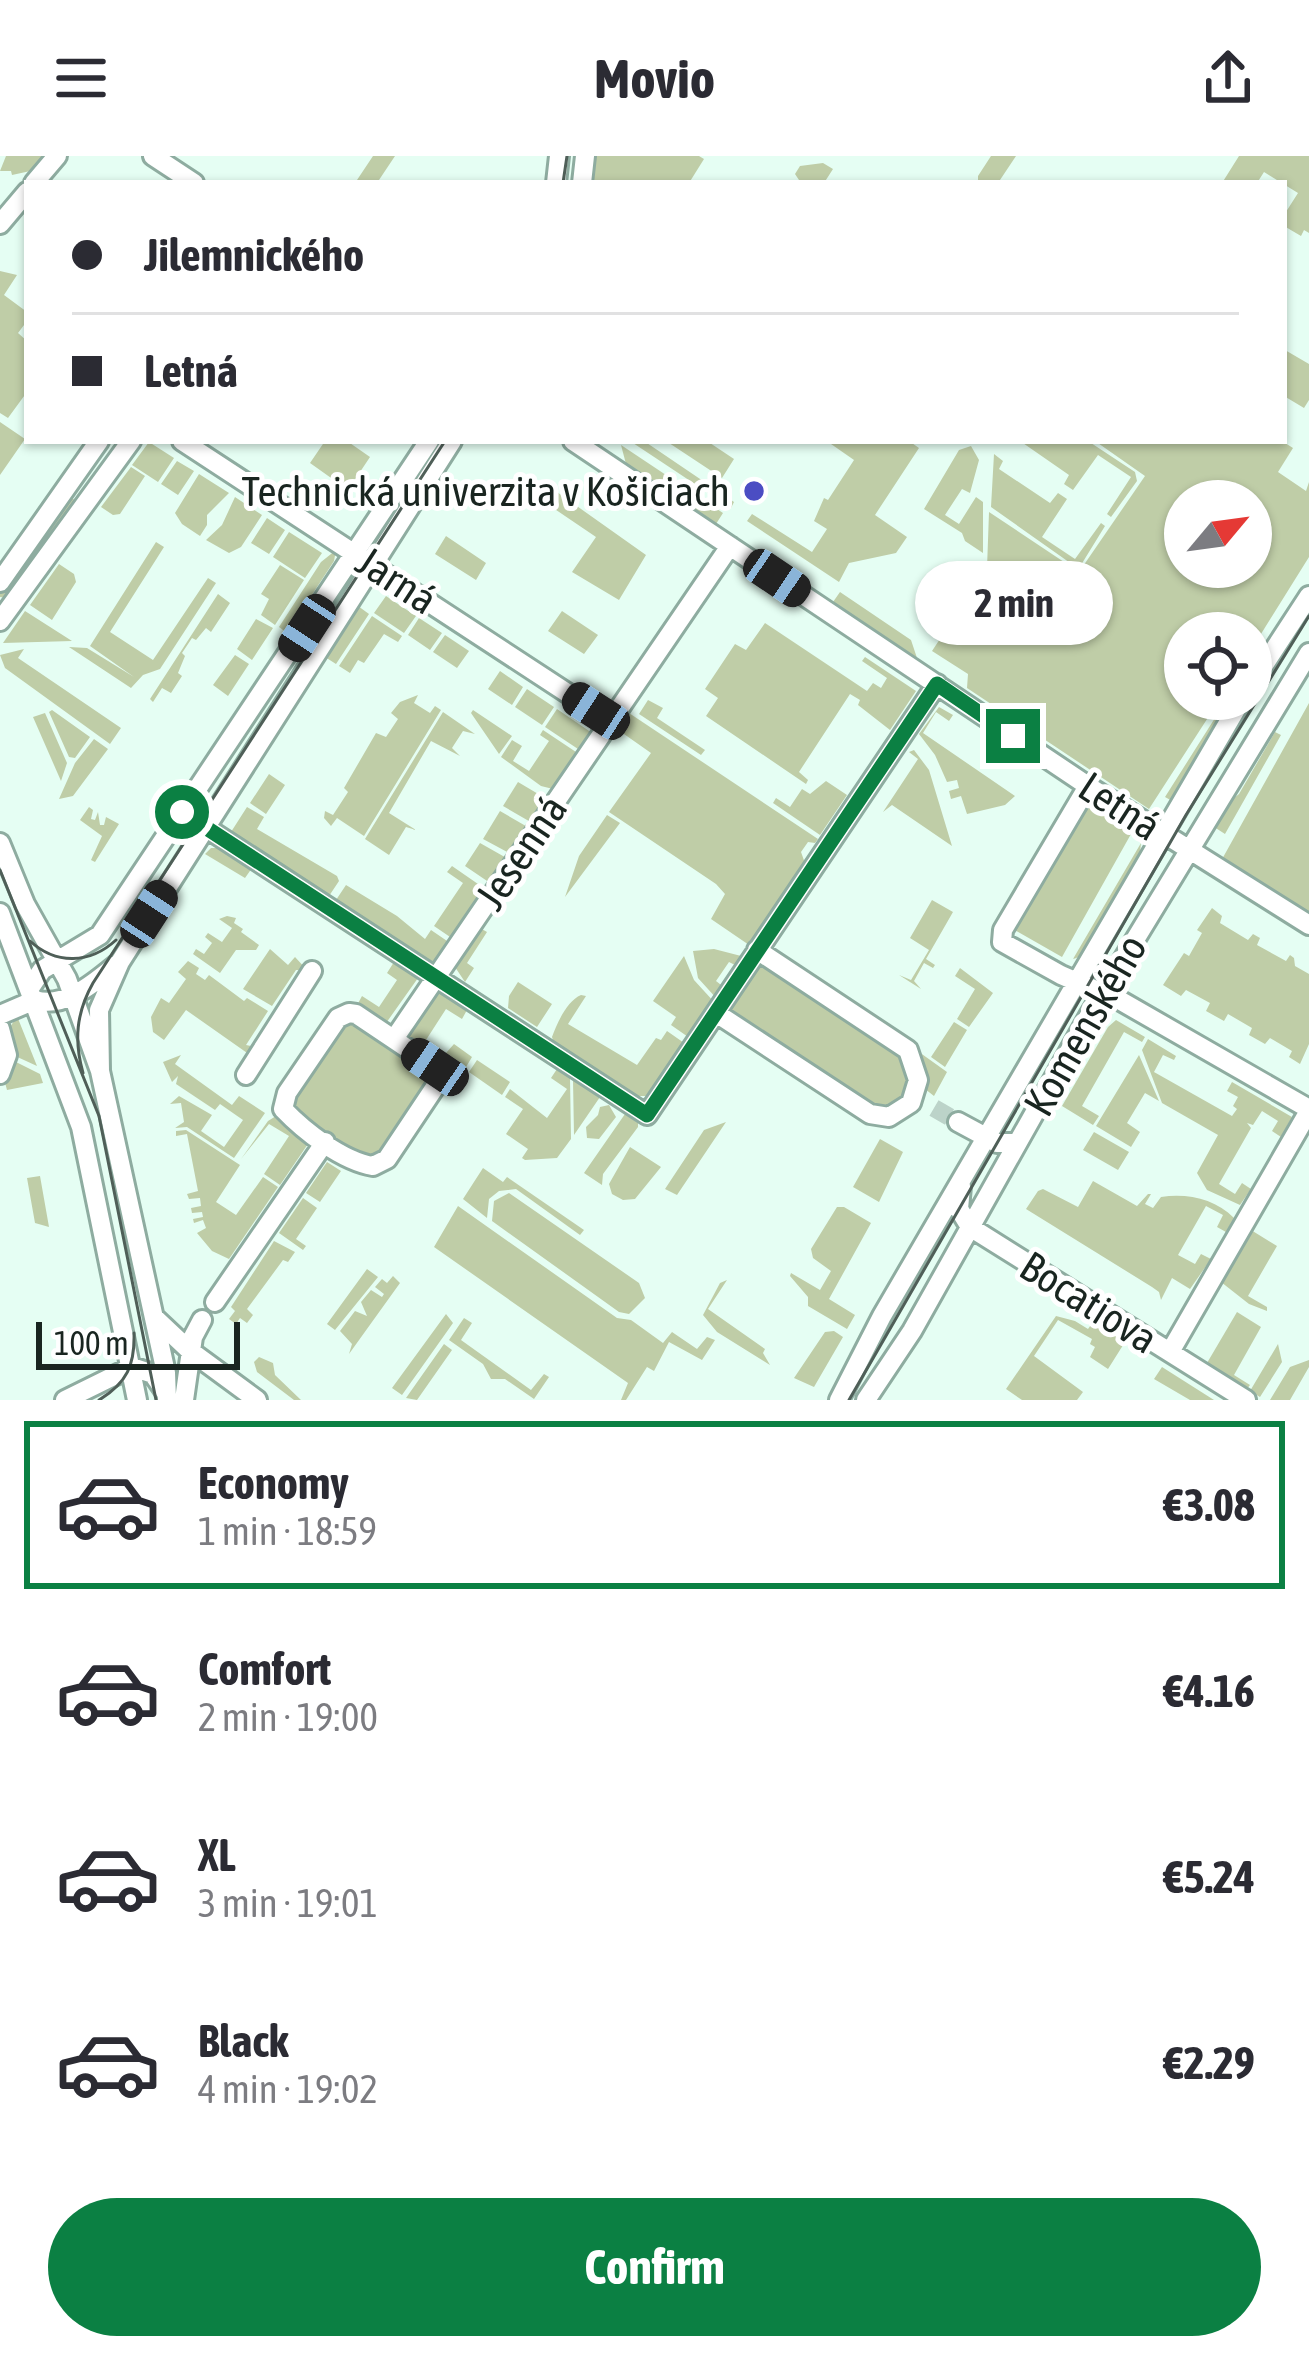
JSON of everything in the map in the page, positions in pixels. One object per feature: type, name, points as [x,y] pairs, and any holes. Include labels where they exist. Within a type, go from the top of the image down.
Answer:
[{"type":"street","points":[[37,180],[57,156]]},
{"type":"street","points":[[153,156],[187,170]]},
{"type":"street","points":[[0,224],[24,196]]},
{"type":"street","points":[[0,582],[97,444]]},
{"type":"street","points":[[0,621],[129,444]]},
{"type":"street","name":"Jarná","points":[[187,444],[610,721]]},
{"type":"street","points":[[100,1071],[99,1010],[120,962],[206,827],[427,444]]},
{"type":"street","points":[[0,1015],[32,994],[36,974],[95,940],[182,812],[450,444]]},
{"type":"street","name":"Letná","points":[[577,444],[1088,786],[1309,925]]},
{"type":"street","name":"Jesenná","points":[[394,1039],[730,546]]},
{"type":"street","points":[[1272,653],[1309,596]]},
{"type":"street","name":"Komenského","points":[[866,1400],[912,1331],[1187,850],[1309,653]]},
{"type":"street","points":[[182,812],[647,1115],[937,684]]},
{"type":"street","name":"Komenského","points":[[839,1400],[882,1316],[1230,720]]},
{"type":"street","name":"Komenského","points":[[1078,983],[1005,944],[1001,935],[1088,786]]},
{"type":"street","points":[[0,843],[73,994],[100,1071],[172,1398]]},
{"type":"street","points":[[0,913],[86,1145],[137,1400]]},
{"type":"street","points":[[37,927],[67,941],[103,929]]},
{"type":"street","points":[[716,1013],[870,1114],[894,1115],[923,1101],[908,1050],[757,950]]},
{"type":"street","points":[[32,994],[48,1003],[73,994],[120,962]]},
{"type":"street","points":[[246,1075],[311,970]]},
{"type":"street","points":[[1078,983],[1309,1110],[1170,1352]]},
{"type":"street","points":[[349,1012],[435,1067],[438,1078],[387,1159],[368,1166],[325,1142],[283,1109],[285,1097],[338,1018],[349,1012]]},
{"type":"street","points":[[0,1029],[7,1054],[0,1074]]},
{"type":"street","points":[[958,1122],[988,1139],[1017,1143]]},
{"type":"street","points":[[214,1301],[325,1142]]},
{"type":"street","points":[[962,1186],[959,1209],[970,1227]]},
{"type":"street","name":"Bocatiova","points":[[970,1227],[1246,1400]]},
{"type":"street","points":[[152,1314],[191,1352],[256,1400]]},
{"type":"street","points":[[65,1400],[132,1366],[152,1314]]},
{"type":"street","points":[[172,1398],[202,1320]]},
{"type":"street","points":[[100,1381],[118,1351],[123,1327]]},
{"type":"street","points":[[132,1366],[153,1374],[172,1398]]},
{"type":"green space","points":[[6,156],[47,156],[35,170],[12,175],[0,171]]},
{"type":"green space","points":[[373,156],[395,156],[379,180],[357,180]]},
{"type":"green space","points":[[596,156],[704,159],[691,180],[592,180]]},
{"type":"green space","points":[[991,156],[1016,156],[1000,180],[978,180]]},
{"type":"green space","points":[[1239,156],[1309,156],[1309,233],[1304,230],[1301,236],[1287,228],[1287,210],[1298,193],[1287,186],[1287,180],[1264,172],[1259,180],[1224,180]]},
{"type":"green space","points":[[823,163],[833,169],[826,180],[799,180],[795,174],[800,166]]},
{"type":"green space","points":[[0,271],[17,275],[4,295],[24,310],[24,325],[18,333],[24,338],[24,396],[8,418],[0,413]]},
{"type":"green space","points":[[1287,351],[1309,364],[1309,400],[1304,408],[1287,398]]},
{"type":"green space","points":[[0,422],[24,440],[0,475]]},
{"type":"green space","points":[[148,444],[174,458],[158,482],[132,465]]},
{"type":"green space","points":[[323,444],[351,444],[370,457],[348,490],[310,463]]},
{"type":"green space","points":[[635,444],[648,444],[734,502],[731,508]]},
{"type":"green space","points":[[671,444],[712,444],[734,459],[722,478]]},
{"type":"green space","points":[[831,444],[913,444],[919,448],[875,515],[907,537],[896,553],[849,563],[839,582],[747,521],[752,514],[812,552],[827,529],[814,521],[824,498],[828,500],[854,460]]},
{"type":"green space","points":[[1024,444],[1093,444],[1135,472],[1137,481],[1111,517],[1107,514],[1131,477],[1098,455],[1073,490],[1064,484],[1069,475]]},
{"type":"green space","points":[[1099,444],[1287,444],[1293,448],[1278,472],[1306,491],[1309,482],[1309,557],[1272,616],[1272,612],[1164,612],[1164,720],[1206,720],[1149,809],[967,688],[968,674],[932,651],[987,568],[989,512],[1079,572],[1145,476]]},
{"type":"green space","points":[[621,445],[723,513],[716,524],[626,464]]},
{"type":"green space","points":[[971,446],[979,460],[970,493],[962,489],[945,515],[959,524],[976,497],[983,502],[983,553],[924,509],[959,450]]},
{"type":"green space","points":[[994,454],[1003,461],[999,469],[1050,503],[1058,493],[1067,499],[1042,537],[1075,559],[1101,523],[1105,526],[1081,565],[1073,565],[991,507]]},
{"type":"green space","points":[[177,461],[194,471],[178,495],[161,484]]},
{"type":"green space","points":[[131,467],[145,476],[120,514],[113,515],[101,507]]},
{"type":"green space","points":[[199,474],[229,493],[207,515],[200,536],[175,513]]},
{"type":"green space","points":[[544,487],[646,555],[619,600],[572,572],[596,537],[534,495]]},
{"type":"green space","points":[[69,496],[76,501],[7,598],[0,597],[57,513],[62,513]]},
{"type":"green space","points":[[235,497],[262,515],[241,547],[229,553],[206,540],[222,525]]},
{"type":"green space","points":[[267,518],[285,530],[269,554],[251,543]]},
{"type":"green space","points":[[289,532],[322,553],[305,578],[273,557]]},
{"type":"green space","points":[[446,536],[486,563],[476,580],[435,554]]},
{"type":"green space","points":[[156,542],[164,547],[110,632],[153,660],[208,578],[216,583],[160,669],[143,675],[131,688],[69,647],[87,648],[134,677],[90,646]]},
{"type":"green space","points":[[336,550],[334,561],[287,633],[279,627],[321,562]]},
{"type":"green space","points":[[59,564],[74,574],[76,582],[52,620],[30,605]]},
{"type":"green space","points":[[280,565],[304,580],[275,625],[261,615],[269,599],[261,594]]},
{"type":"green space","points":[[840,592],[911,640],[917,658],[833,602]]},
{"type":"green space","points":[[218,594],[230,603],[211,632],[206,628],[196,640],[192,638],[182,653],[178,673],[182,676],[171,693],[162,688],[153,702],[150,699]]},
{"type":"green space","points":[[386,596],[416,616],[404,633],[374,613]]},
{"type":"green space","points":[[358,606],[369,614],[336,664],[325,657]]},
{"type":"green space","points":[[25,611],[72,641],[3,643]]},
{"type":"green space","points":[[562,611],[598,635],[584,654],[548,631]]},
{"type":"green space","points":[[372,616],[402,636],[398,642],[384,634],[364,663],[358,660],[350,673],[339,666]]},
{"type":"green space","points":[[419,618],[442,633],[430,650],[408,635]]},
{"type":"green space","points":[[256,619],[273,628],[252,660],[237,649]]},
{"type":"green space","points":[[765,623],[867,691],[873,683],[881,688],[887,678],[862,661],[865,657],[916,691],[890,730],[850,694],[799,772],[808,780],[806,784],[706,716],[718,698],[705,689],[735,644],[746,650]]},
{"type":"green space","points":[[445,635],[469,651],[457,668],[433,652]]},
{"type":"green space","points":[[24,649],[18,658],[121,728],[110,744],[5,668],[0,655]]},
{"type":"green space","points":[[235,655],[249,664],[228,696],[213,685]]},
{"type":"green space","points":[[500,671],[523,687],[512,705],[488,689]]},
{"type":"green space","points":[[527,689],[554,707],[542,725],[515,707]]},
{"type":"green space","points":[[418,695],[414,703],[430,713],[435,706],[441,710],[364,836],[337,818],[331,826],[325,811],[333,815],[376,733],[386,737],[398,719],[391,713],[400,702]]},
{"type":"green space","points":[[648,700],[663,708],[657,718],[705,750],[701,755],[639,714]]},
{"type":"green space","points":[[1309,703],[1309,912],[1221,861]]},
{"type":"green space","points":[[939,707],[953,715],[949,721],[936,712],[923,733],[1015,796],[1005,805],[967,814],[961,796],[951,799],[949,791],[959,788],[957,780],[947,782],[919,734]]},
{"type":"green space","points":[[557,709],[595,735],[584,753],[545,727]]},
{"type":"green space","points":[[52,710],[90,737],[75,758],[69,757]]},
{"type":"green space","points":[[626,711],[818,839],[808,842],[801,852],[806,866],[752,947],[711,919],[725,894],[716,884],[609,812],[651,753],[614,727]]},
{"type":"green space","points":[[443,712],[475,734],[463,731],[452,748],[460,756],[431,741],[389,813],[416,830],[406,827],[389,855],[365,839]]},
{"type":"green space","points":[[45,713],[67,763],[61,781],[33,717]]},
{"type":"green space","points":[[471,713],[512,736],[499,754]]},
{"type":"green space","points":[[1214,720],[1224,720],[1174,802],[1165,797]]},
{"type":"green space","points":[[543,730],[582,756],[553,789],[541,786],[501,757],[512,740],[522,746],[513,761],[529,771],[549,741],[540,735]]},
{"type":"green space","points":[[1275,732],[1281,735],[1225,834],[1208,823],[1239,794]]},
{"type":"green space","points":[[94,739],[108,749],[73,796],[59,799],[75,763]]},
{"type":"green space","points":[[914,750],[929,770],[952,846],[892,805],[883,812],[918,759],[909,752]]},
{"type":"green space","points":[[269,774],[285,785],[266,814],[250,803]]},
{"type":"green space","points":[[826,781],[847,795],[820,835],[773,803],[776,798],[790,807],[802,789],[810,794]]},
{"type":"green space","points":[[518,782],[550,801],[534,824],[503,806]]},
{"type":"green space","points":[[1084,801],[1131,834],[1062,957],[1011,928]]},
{"type":"green space","points":[[89,807],[91,819],[98,812],[100,825],[106,817],[119,824],[95,862],[91,860],[102,836],[80,820]]},
{"type":"green space","points":[[247,807],[264,817],[257,829],[337,876],[339,881],[329,896],[231,832]]},
{"type":"green space","points":[[500,811],[531,829],[513,855],[483,839]]},
{"type":"green space","points":[[607,815],[620,823],[565,897],[579,856]]},
{"type":"green space","points":[[480,843],[510,860],[493,885],[465,866]]},
{"type":"green space","points":[[1141,843],[1140,853],[1082,956],[1073,959]]},
{"type":"green space","points":[[211,848],[252,868],[245,878],[205,854]]},
{"type":"green space","points":[[452,866],[478,884],[480,893],[453,939],[434,926],[463,883],[447,872]]},
{"type":"green space","points":[[346,885],[425,939],[431,930],[450,943],[432,963],[336,900]]},
{"type":"green space","points":[[932,900],[953,912],[926,959],[935,965],[924,963],[914,981],[921,989],[899,975],[911,980],[929,950],[910,938]]},
{"type":"green space","points":[[1212,908],[1222,916],[1220,923],[1248,940],[1253,934],[1260,938],[1257,945],[1286,961],[1290,955],[1295,966],[1309,974],[1309,1044],[1300,1064],[1289,1057],[1292,1051],[1270,1038],[1265,1044],[1249,1035],[1252,1028],[1228,1014],[1224,1021],[1206,1011],[1210,1003],[1186,990],[1181,996],[1163,985],[1184,953],[1189,956],[1202,933],[1197,930]]},
{"type":"green space","points":[[236,918],[241,932],[259,945],[256,950],[236,950],[220,973],[193,954],[196,949],[204,954],[212,943],[205,937],[208,933],[222,942],[232,928],[219,919]]},
{"type":"green space","points":[[480,928],[487,932],[467,963],[474,968],[465,982],[455,967]]},
{"type":"green space","points":[[270,949],[288,965],[295,957],[307,970],[296,970],[272,1006],[243,989]]},
{"type":"green space","points":[[714,949],[745,957],[739,967],[729,962],[716,981],[725,988],[717,999],[698,978],[693,951]]},
{"type":"green space","points":[[765,955],[908,1050],[918,1086],[889,1117],[724,1018]]},
{"type":"green space","points":[[684,956],[694,980],[715,1003],[691,1039],[671,1025],[676,1017],[653,1001]]},
{"type":"green space","points":[[188,961],[205,980],[209,975],[244,1001],[247,998],[268,1011],[246,1045],[256,1047],[250,1055],[186,1010],[164,1040],[153,1032],[151,1017],[161,998],[169,1003],[186,979],[178,972]]},
{"type":"green space","points":[[394,962],[418,978],[384,1026],[355,1009],[362,996],[379,1007],[397,980],[387,973]]},
{"type":"green space","points":[[960,968],[993,993],[969,1027],[957,1019],[975,989],[955,976]]},
{"type":"green space","points":[[518,982],[552,1004],[537,1027],[508,1008]]},
{"type":"green space","points":[[435,988],[467,1010],[462,1019],[446,1009],[426,1040],[446,1053],[454,1044],[472,1057],[460,1077],[455,1074],[457,1069],[450,1065],[447,1069],[405,1036]]},
{"type":"green space","points":[[581,995],[586,996],[568,1024],[637,1065],[656,1038],[661,1040],[667,1031],[687,1045],[648,1096],[631,1096],[554,1044],[560,1019]]},
{"type":"green space","points":[[17,1016],[37,1066],[13,1055],[7,1032]]},
{"type":"green space","points":[[349,1019],[425,1069],[417,1106],[391,1143],[372,1159],[354,1156],[295,1112],[291,1101],[336,1028]]},
{"type":"green space","points":[[1116,1020],[1145,1037],[1142,1042],[1124,1032],[1082,1106],[1099,1116],[1093,1125],[1062,1106]]},
{"type":"green space","points":[[954,1022],[967,1030],[945,1067],[931,1057]]},
{"type":"green space","points":[[1148,1039],[1176,1056],[1174,1060],[1163,1055],[1154,1072],[1232,1116],[1238,1097],[1227,1091],[1232,1082],[1292,1117],[1281,1137],[1272,1131],[1278,1121],[1262,1111],[1253,1125],[1247,1123],[1251,1128],[1219,1184],[1235,1194],[1242,1183],[1251,1189],[1240,1205],[1207,1190],[1197,1173],[1218,1135],[1162,1103],[1142,1050]]},
{"type":"green space","points":[[919,1052],[947,1072],[934,1096],[925,1089]]},
{"type":"green space","points":[[181,1055],[175,1064],[232,1105],[239,1096],[265,1113],[234,1158],[187,1127],[175,1128],[184,1122],[181,1103],[170,1104],[179,1096],[212,1115],[201,1131],[224,1147],[243,1120],[220,1104],[215,1110],[176,1084],[178,1076],[172,1082],[163,1062]]},
{"type":"green space","points":[[1139,1055],[1159,1101],[1145,1093],[1127,1123],[1140,1132],[1131,1147],[1096,1126]]},
{"type":"green space","points":[[12,1060],[40,1074],[43,1083],[7,1090],[4,1079]]},
{"type":"green space","points":[[477,1060],[510,1082],[502,1095],[469,1072]]},
{"type":"green space","points":[[557,1069],[570,1078],[571,1139],[557,1158],[525,1160],[528,1149],[506,1134],[523,1109],[505,1097],[510,1089],[547,1118],[567,1089],[551,1078]]},
{"type":"green space","points":[[573,1080],[600,1097],[574,1135]]},
{"type":"green space","points":[[609,1105],[616,1117],[599,1139],[587,1138],[586,1127],[600,1107]]},
{"type":"green space","points":[[625,1114],[638,1127],[603,1174],[602,1185],[584,1173]]},
{"type":"green space","points":[[276,1116],[310,1141],[280,1185],[264,1174],[289,1136],[269,1124],[241,1159],[268,1121]]},
{"type":"green space","points":[[726,1122],[677,1195],[665,1189],[704,1130]]},
{"type":"green space","points":[[186,1130],[240,1165],[216,1202],[236,1215],[263,1177],[278,1187],[229,1259],[212,1251],[197,1233],[206,1228],[203,1220],[194,1223],[193,1219],[203,1217],[191,1208],[201,1206],[200,1198],[189,1199],[187,1194],[198,1191],[187,1134],[176,1136],[176,1131]]},
{"type":"green space","points":[[1094,1132],[1129,1152],[1118,1170],[1083,1150]]},
{"type":"green space","points":[[880,1139],[903,1152],[879,1202],[853,1187]]},
{"type":"green space","points":[[630,1147],[661,1167],[635,1199],[623,1200],[612,1194],[609,1184]]},
{"type":"green space","points":[[327,1162],[341,1171],[320,1202],[306,1193]]},
{"type":"green space","points":[[483,1168],[503,1182],[507,1177],[584,1230],[580,1235],[516,1189],[499,1191],[489,1199],[487,1218],[463,1199]]},
{"type":"green space","points":[[40,1176],[49,1227],[35,1223],[27,1178]]},
{"type":"green space","points":[[1093,1181],[1137,1206],[1148,1194],[1145,1204],[1153,1208],[1161,1197],[1191,1197],[1210,1202],[1234,1218],[1226,1232],[1217,1227],[1223,1215],[1206,1206],[1178,1255],[1195,1264],[1201,1254],[1211,1259],[1190,1289],[1172,1278],[1161,1300],[1152,1287],[1026,1209],[1043,1189],[1078,1207]]},
{"type":"green space","points":[[509,1193],[639,1283],[645,1298],[629,1314],[619,1312],[492,1221],[494,1201]]},
{"type":"green space","points":[[303,1198],[317,1208],[296,1239],[306,1246],[303,1250],[279,1233]]},
{"type":"green space","points":[[458,1206],[617,1318],[631,1320],[663,1343],[672,1332],[697,1349],[707,1337],[715,1340],[702,1360],[669,1342],[654,1371],[647,1367],[626,1400],[621,1400],[628,1383],[434,1247]]},
{"type":"green space","points":[[837,1207],[871,1223],[829,1299],[855,1315],[847,1329],[808,1306],[808,1297],[790,1276],[820,1290],[831,1271],[813,1258],[811,1249]]},
{"type":"green space","points":[[1251,1230],[1277,1246],[1248,1296],[1267,1311],[1249,1304],[1221,1282]]},
{"type":"green space","points":[[274,1241],[295,1252],[288,1262],[283,1260],[247,1309],[253,1315],[247,1323],[240,1318],[236,1324],[229,1319],[235,1311],[231,1307]]},
{"type":"green space","points":[[367,1269],[378,1277],[335,1330],[327,1324]]},
{"type":"green space","points":[[393,1276],[400,1283],[349,1354],[352,1344],[340,1331],[355,1311],[367,1316],[361,1302],[371,1290],[382,1297],[375,1287]]},
{"type":"green space","points":[[727,1280],[708,1309],[765,1349],[770,1365],[717,1332],[703,1315],[720,1283]]},
{"type":"green space","points":[[1237,1312],[1261,1327],[1234,1375],[1250,1385],[1247,1389],[1207,1363]]},
{"type":"green space","points":[[446,1314],[453,1323],[402,1395],[392,1388]]},
{"type":"green space","points":[[1056,1316],[1088,1329],[1093,1322],[1125,1342],[1108,1369],[1090,1357],[1095,1347],[1090,1344],[1092,1339],[1058,1320],[1034,1356],[1083,1392],[1077,1400],[1022,1400],[1006,1389]]},
{"type":"green space","points":[[464,1318],[472,1323],[461,1340],[531,1390],[544,1374],[549,1377],[534,1399],[505,1379],[491,1379],[483,1364],[449,1340]]},
{"type":"green space","points":[[825,1332],[843,1337],[814,1387],[794,1378]]},
{"type":"green space","points":[[444,1344],[452,1350],[417,1400],[406,1398]]},
{"type":"green space","points":[[1278,1344],[1282,1362],[1260,1397],[1250,1391]]},
{"type":"green space","points":[[259,1357],[273,1363],[275,1375],[301,1400],[294,1400],[257,1372],[254,1362]]},
{"type":"green space","points":[[1309,1360],[1290,1400],[1270,1400],[1290,1367]]},
{"type":"green space","points":[[1162,1367],[1214,1400],[1190,1400],[1154,1379]]},
{"type":"tunnel","points":[[934,1108],[958,1122]]},
{"type":"tram line","points":[[563,180],[567,156]]},
{"type":"tram line","points":[[83,1073],[78,1027],[93,983],[443,444]]},
{"type":"tram line","points":[[849,1400],[1186,815],[1309,616]]},
{"type":"tram line","points":[[0,870],[99,1116],[156,1400]]},
{"type":"tram line","points":[[30,941],[51,954],[73,958],[95,954],[116,940]]},
{"type":"tram line","points":[[99,1400],[127,1372],[134,1333]]},
{"type":"place","name":"Technická univerzita v Košiciach","points":[[754,491]]},
{"type":"route","points":[[182,812],[647,1115],[937,684],[1013,736]]}]
